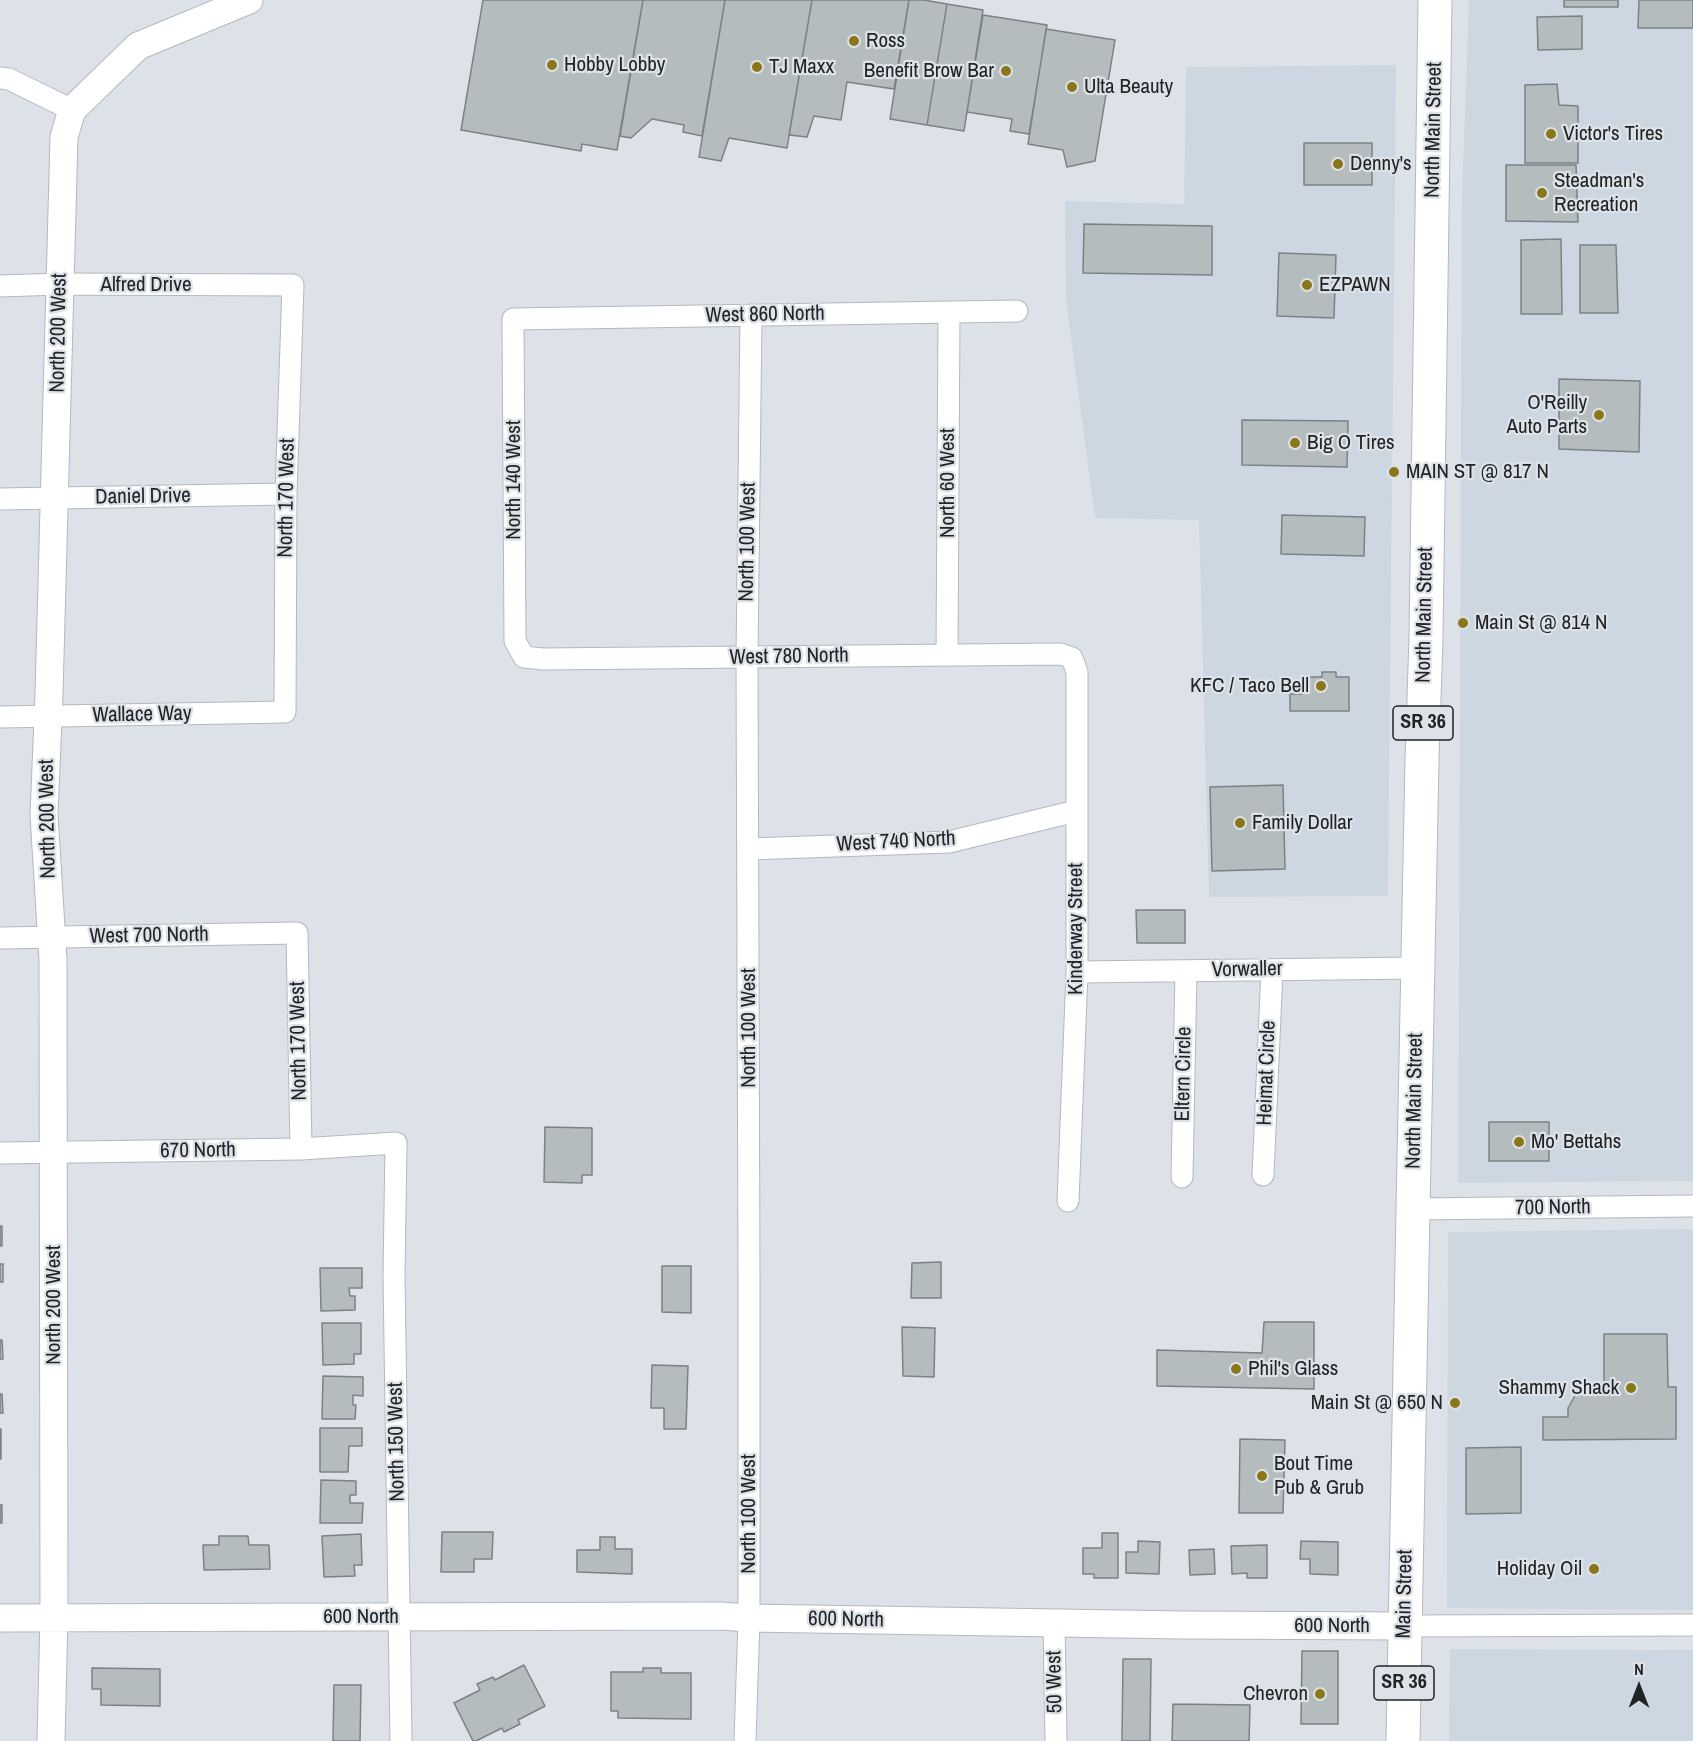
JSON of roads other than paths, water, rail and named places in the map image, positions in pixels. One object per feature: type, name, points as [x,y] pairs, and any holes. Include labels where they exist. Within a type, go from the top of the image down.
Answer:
[{"type":"highway","name":"North Main Street","points":[[1408,1447],[1426,637],[1436,0]]},
{"type":"highway","name":"Main Street","points":[[1403,1741],[1408,1447]]},
{"type":"street","points":[[0,78],[9,80],[72,110],[138,46],[249,0]]},
{"type":"street","name":"North 200 West","points":[[51,1741],[54,1618],[54,1153],[52,938],[44,815],[49,716],[64,136],[72,110]]},
{"type":"street","name":"Alfred Drive","points":[[0,286],[293,285]]},
{"type":"street","name":"North 170 West","points":[[285,712],[286,494],[293,285]]},
{"type":"street","name":"West 860 North","points":[[513,319],[1017,311]]},
{"type":"street","name":"North 60 West","points":[[947,655],[949,312]]},
{"type":"street","name":"North 100 West","points":[[745,1741],[749,1618],[747,657],[751,315]]},
{"type":"street","name":"North 140 West","points":[[513,319],[515,641]]},
{"type":"street","name":"Daniel Drive","points":[[0,499],[286,494]]},
{"type":"street","name":"West 780 North","points":[[515,641],[524,657],[543,659],[1061,654],[1072,658]]},
{"type":"street","name":"Kinderway Street","points":[[1068,1201],[1077,972],[1077,672],[1072,658]]},
{"type":"street","name":"Wallace Way","points":[[0,717],[285,712]]},
{"type":"street","name":"West 740 North","points":[[749,849],[949,842],[1076,811]]},
{"type":"street","name":"North 170 West","points":[[297,933],[301,1149]]},
{"type":"street","name":"West 700 North","points":[[0,938],[297,933]]},
{"type":"street","name":"Vorwaller","points":[[1077,972],[1418,968]]},
{"type":"street","name":"Heimat Circle","points":[[1263,1175],[1272,970]]},
{"type":"street","name":"Eltern Circle","points":[[1182,1177],[1186,971]]},
{"type":"street","name":"670 North","points":[[0,1153],[301,1149],[396,1143]]},
{"type":"street","name":"North 150 West","points":[[396,1143],[394,1275],[401,1741]]},
{"type":"street","name":"700 North","points":[[1413,1209],[1693,1206]]},
{"type":"street","name":"600 North","points":[[0,1618],[721,1616],[1292,1626],[1693,1625]]},
{"type":"street","name":"50 West","points":[[1054,1623],[1056,1741]]},
{"type":"place","name":"Ross","points":[[854,41]]},
{"type":"place","name":"Hobby Lobby","points":[[552,65]]},
{"type":"place","name":"TJ Maxx","points":[[757,67]]},
{"type":"place","name":"Benefit Brow Bar","points":[[1006,71]]},
{"type":"place","name":"Ulta Beauty","points":[[1072,87]]},
{"type":"place","name":"Victor's Tires","points":[[1551,134]]},
{"type":"place","name":"Denny's","points":[[1338,164]]},
{"type":"place","name":"Steadman's Recreation","points":[[1542,193]]},
{"type":"place","name":"EZPAWN","points":[[1307,285]]},
{"type":"place","name":"O'Reilly Auto Parts","points":[[1599,415]]},
{"type":"place","name":"Big O Tires","points":[[1295,443]]},
{"type":"place","name":"MAIN ST @ 817 N","points":[[1394,472]]},
{"type":"place","name":"Main St @ 814 N","points":[[1463,623]]},
{"type":"place","name":"KFC / Taco Bell","points":[[1321,686]]},
{"type":"place","name":"Family Dollar","points":[[1240,823]]},
{"type":"place","name":"Mo' Bettahs","points":[[1519,1142]]},
{"type":"place","name":"Phil's Glass","points":[[1236,1369]]},
{"type":"place","name":"Shammy Shack","points":[[1631,1388]]},
{"type":"place","name":"Main St @ 650 N","points":[[1455,1403]]},
{"type":"place","name":"Bout Time Pub & Grub","points":[[1262,1476]]},
{"type":"place","name":"Holiday Oil","points":[[1594,1569]]},
{"type":"place","name":"Chevron","points":[[1320,1694]]}]
